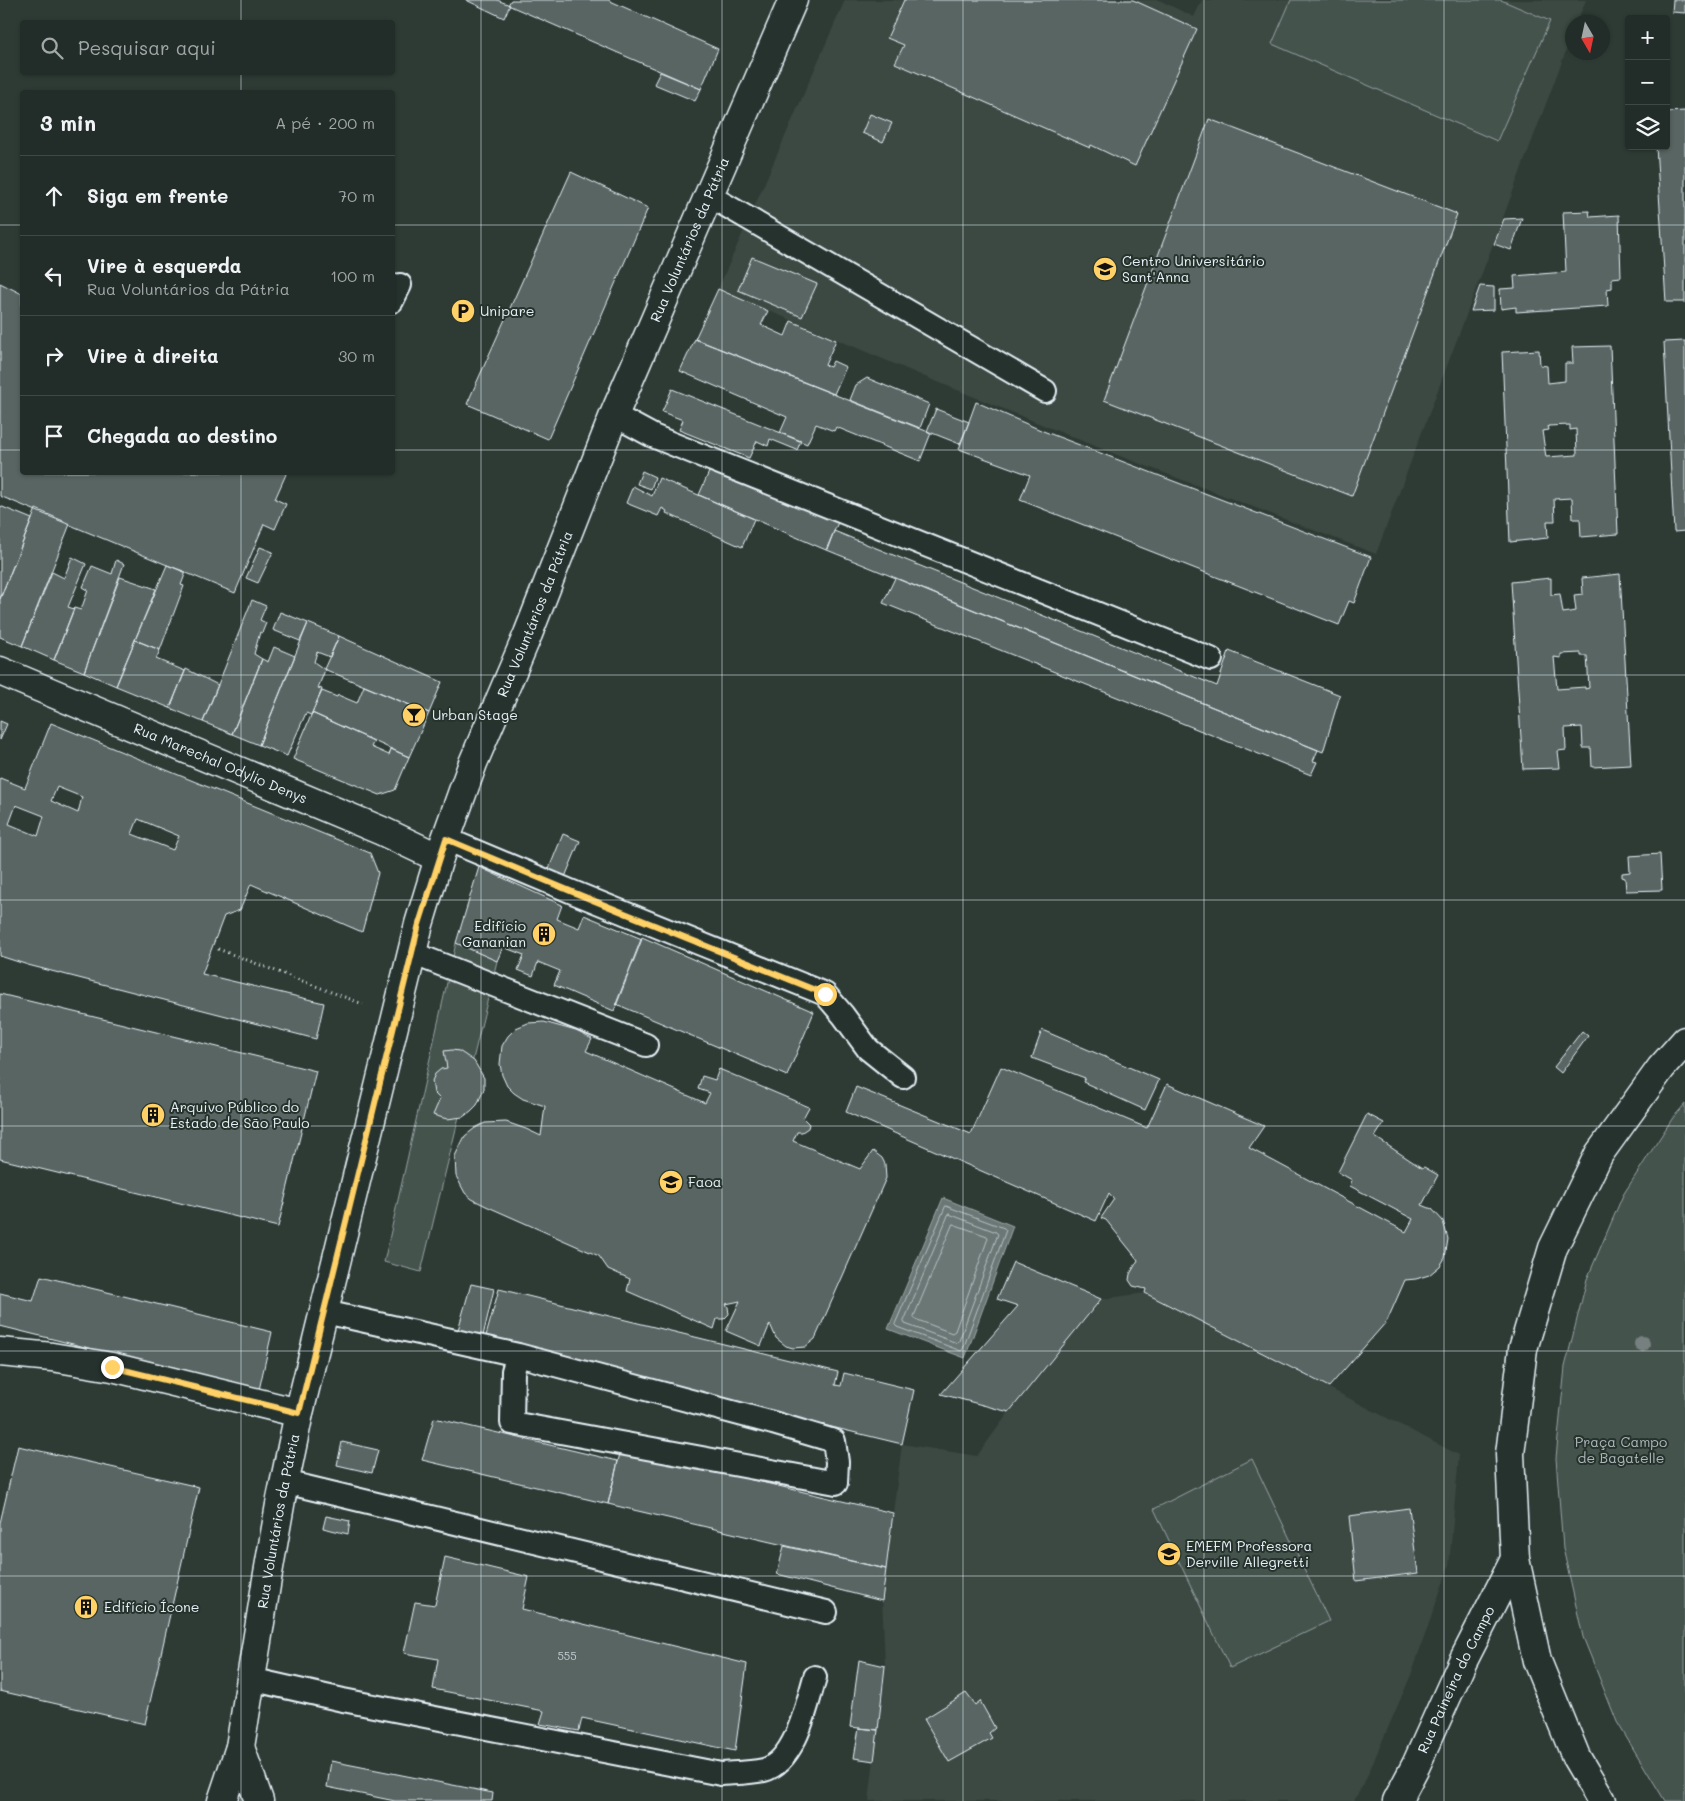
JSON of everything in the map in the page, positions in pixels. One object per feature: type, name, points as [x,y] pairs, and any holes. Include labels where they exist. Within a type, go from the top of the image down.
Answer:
[{"type":"main road","name":"Rua Voluntários da Pátria","points":[[222,1801],[240,1747],[250,1680],[299,1413],[412,953],[443,848],[473,763],[528,634],[614,415],[793,0]]},
{"type":"main road","name":"Rua Marechal Odylio Denys","points":[[0,671],[382,830],[443,848]]},
{"type":"main road","points":[[1602,1801],[1576,1757],[1537,1661],[1515,1559],[1510,1454],[1512,1435],[1523,1349],[1553,1248],[1599,1154],[1661,1068],[1685,1041]]},
{"type":"main road","points":[[0,1352],[52,1357],[112,1367],[299,1413]]},
{"type":"main road","name":"Rua Paineira do Campo","points":[[1397,1801],[1462,1663],[1515,1559]]},
{"type":"main road","name":"Rua Voluntários da Pátria","points":[[240,1747],[259,1801]]},
{"type":"lane","points":[[708,195],[1045,391]]},
{"type":"lane","points":[[614,415],[653,436],[1211,659]]},
{"type":"lane","points":[[443,848],[575,893],[825,994],[868,1049],[903,1077]]},
{"type":"lane","points":[[412,953],[646,1045]]},
{"type":"lane","points":[[325,1312],[518,1355],[834,1441],[837,1462],[836,1482],[512,1423],[513,1371],[518,1355]]},
{"type":"lane","points":[[285,1482],[826,1612]]},
{"type":"lane","points":[[250,1680],[721,1774],[765,1770],[783,1758],[799,1730],[815,1677]]},
{"type":"path","points":[[218,949],[396,1017]]},
{"type":"shaded area","name":"Centro Universitário Sant'Anna","points":[[845,0],[1159,0],[1194,17],[1202,0],[1586,0],[1580,15],[1565,15],[1565,54],[1376,554],[1112,453],[923,376],[718,289]]},
{"type":"shaded area","name":"EMEFM Professora Derville Allegretti","points":[[1145,1293],[1459,1455],[1449,1566],[1411,1675],[1365,1781],[1354,1801],[869,1801],[885,1666],[882,1597],[902,1444],[977,1456],[1009,1412],[1101,1299]]},
{"type":"green space","points":[[1291,0],[1501,0],[1550,21],[1497,141],[1272,44]]},
{"type":"green space","points":[[456,943],[497,961],[421,1272],[384,1262]]},
{"type":"green space","name":"Praça Campo de Bagatelle","points":[[1685,1104],[1685,1801],[1665,1801],[1617,1722],[1583,1637],[1563,1548],[1556,1458],[1565,1367],[1587,1279],[1623,1195],[1672,1119]]},
{"type":"green space","points":[[1252,1459],[1329,1621],[1230,1668],[1154,1509]]},
{"type":"water","points":[[943,1198],[1013,1226],[965,1358],[888,1329]]},
{"type":"building","points":[[466,0],[497,0],[510,5],[504,18]]},
{"type":"building","points":[[511,0],[608,0],[718,49],[701,89],[508,5]]},
{"type":"building","points":[[904,0],[1133,0],[1197,29],[1135,166],[1091,145],[1090,148],[895,63],[904,45],[887,38]]},
{"type":"building","points":[[1673,0],[1685,0],[1685,13],[1672,12]]},
{"type":"building","points":[[660,72],[701,89],[695,101],[654,84]]},
{"type":"building","points":[[1685,111],[1685,302],[1666,302],[1656,150],[1670,150],[1670,112]]},
{"type":"building","points":[[870,114],[892,123],[883,142],[862,133]]},
{"type":"building","points":[[1209,119],[1457,214],[1352,496],[1104,400]]},
{"type":"building","points":[[571,172],[648,208],[548,439],[467,404]]},
{"type":"building","points":[[1589,211],[1590,217],[1619,215],[1621,277],[1612,278],[1612,288],[1607,289],[1608,306],[1516,312],[1516,307],[1501,309],[1500,289],[1515,288],[1514,276],[1566,272],[1563,212]]},
{"type":"building","points":[[1522,218],[1511,250],[1494,244],[1504,219]]},
{"type":"building","points":[[752,257],[817,284],[802,317],[738,290]]},
{"type":"building","points":[[0,283],[20,293],[20,475],[286,475],[275,499],[286,504],[275,529],[264,524],[235,593],[0,496]]},
{"type":"building","points":[[1480,286],[1494,287],[1494,310],[1471,311]]},
{"type":"building","points":[[718,289],[768,311],[761,325],[785,336],[791,321],[836,340],[825,365],[830,367],[833,361],[846,367],[834,394],[695,339]]},
{"type":"building","points":[[695,339],[931,433],[920,461],[836,427],[834,431],[816,424],[807,444],[780,433],[787,417],[680,371]]},
{"type":"building","points":[[1685,341],[1685,531],[1674,532],[1664,342]]},
{"type":"building","points":[[1610,346],[1618,534],[1581,537],[1580,519],[1573,519],[1572,498],[1554,499],[1555,521],[1547,521],[1548,538],[1510,542],[1502,352],[1539,350],[1540,365],[1547,366],[1548,383],[1565,381],[1565,363],[1573,363],[1572,347]],"holes":[[[1570,425],[1570,430],[1576,429],[1577,455],[1546,457],[1542,431],[1549,430],[1548,426]]]},
{"type":"building","points":[[867,378],[929,404],[920,428],[850,400],[856,385]]},
{"type":"building","points":[[672,389],[801,441],[797,450],[770,439],[768,446],[757,441],[749,458],[679,430],[683,420],[662,412]]},
{"type":"building","points":[[976,402],[1043,431],[1371,557],[1354,603],[1349,601],[1339,625],[1020,500],[1030,475],[959,449]]},
{"type":"building","points":[[936,409],[969,422],[960,444],[927,431]]},
{"type":"building","points":[[712,465],[839,520],[826,550],[699,495]]},
{"type":"building","points":[[642,471],[655,477],[651,489],[637,484]]},
{"type":"building","points":[[659,478],[754,519],[742,547],[666,513],[667,511],[662,508],[658,516],[626,503],[633,486],[652,496]]},
{"type":"building","points":[[0,506],[32,519],[0,599]]},
{"type":"building","points":[[36,509],[70,524],[22,646],[0,637],[0,599]]},
{"type":"building","points":[[834,531],[1217,686],[1229,651],[1340,695],[1323,752],[827,550]]},
{"type":"building","points":[[260,547],[273,552],[258,583],[246,578]]},
{"type":"building","points":[[72,557],[86,564],[68,607],[74,609],[54,660],[22,646],[52,572],[64,578]]},
{"type":"building","points":[[116,560],[124,564],[84,672],[54,660],[74,608],[81,610],[88,590],[83,587],[92,566],[112,574]]},
{"type":"building","points":[[167,565],[186,572],[181,585],[184,586],[160,650],[135,640]]},
{"type":"building","points":[[1620,574],[1631,765],[1592,767],[1591,748],[1583,748],[1582,727],[1565,728],[1566,750],[1558,751],[1560,768],[1523,769],[1511,582],[1551,578],[1551,595],[1560,594],[1563,613],[1576,611],[1574,595],[1583,594],[1582,578]],"holes":[[[1581,653],[1581,656],[1587,656],[1589,688],[1557,689],[1554,657],[1561,658],[1561,654]]]},
{"type":"building","points":[[120,577],[156,589],[116,686],[84,672]]},
{"type":"building","points":[[895,578],[1318,750],[1313,761],[1317,762],[1311,775],[883,603]]},
{"type":"building","points":[[252,600],[266,606],[260,620],[266,623],[262,633],[260,632],[254,654],[262,659],[232,734],[203,722]]},
{"type":"building","points":[[280,612],[308,623],[300,641],[273,630]]},
{"type":"building","points":[[308,623],[339,636],[330,657],[317,652],[314,662],[325,670],[318,688],[322,689],[311,715],[306,713],[287,756],[259,745]]},
{"type":"building","points":[[339,636],[442,682],[429,713],[324,669]]},
{"type":"building","points":[[135,640],[160,650],[156,659],[185,671],[170,708],[116,686]]},
{"type":"building","points":[[274,647],[295,656],[259,745],[232,734],[262,659],[268,662]]},
{"type":"building","points":[[186,669],[218,685],[203,722],[170,708]]},
{"type":"building","points":[[364,686],[429,713],[409,757],[312,713],[322,691],[357,703]]},
{"type":"building","points":[[312,713],[374,741],[371,747],[389,755],[391,749],[409,757],[395,790],[380,795],[293,759]]},
{"type":"building","points":[[0,721],[7,724],[0,740]]},
{"type":"building","points":[[51,723],[370,853],[378,873],[362,932],[251,884],[240,910],[224,916],[202,974],[324,1003],[316,1039],[28,965],[0,956],[0,778],[25,788]],"holes":[[[57,787],[82,797],[78,813],[51,801]],[[16,805],[44,816],[38,836],[9,824]],[[138,819],[179,836],[173,850],[132,834]]]},
{"type":"building","points":[[563,834],[580,841],[565,877],[548,871]]},
{"type":"building","points":[[1660,854],[1662,890],[1626,891],[1625,878],[1622,877],[1622,873],[1630,872],[1629,856]]},
{"type":"building","name":"Edifício Gananian","points":[[479,867],[562,905],[557,919],[579,928],[584,915],[642,939],[614,1011],[554,985],[560,971],[538,962],[533,976],[518,970],[524,955],[503,947],[497,961],[456,943]]},
{"type":"building","points":[[642,937],[814,1012],[787,1076],[616,1004]]},
{"type":"building","name":"Arquivo Público do Estado de São Paulo","points":[[0,994],[316,1071],[278,1227],[0,1159]]},
{"type":"building","name":"Faoa","points":[[544,1022],[576,1031],[592,1039],[586,1051],[705,1103],[710,1093],[698,1089],[702,1076],[715,1080],[719,1069],[809,1107],[803,1118],[809,1124],[808,1128],[802,1132],[797,1132],[793,1141],[860,1169],[873,1151],[882,1158],[885,1164],[886,1178],[815,1339],[805,1347],[793,1348],[786,1346],[776,1338],[770,1324],[761,1346],[726,1331],[740,1301],[726,1304],[729,1314],[724,1319],[717,1319],[714,1329],[627,1291],[630,1279],[608,1269],[599,1256],[486,1206],[465,1193],[456,1176],[455,1156],[465,1136],[475,1128],[485,1123],[506,1122],[541,1136],[545,1106],[523,1099],[514,1093],[507,1086],[500,1064],[502,1046],[516,1028],[528,1023]]},
{"type":"building","points":[[1042,1030],[1159,1080],[1145,1110],[1083,1082],[1085,1078],[1032,1058]]},
{"type":"building","points":[[1582,1031],[1588,1036],[1561,1073],[1554,1067]]},
{"type":"building","points":[[444,1051],[459,1051],[474,1061],[484,1078],[484,1089],[477,1105],[471,1111],[463,1117],[447,1119],[433,1115],[440,1099],[434,1093],[432,1081],[435,1074],[441,1069],[447,1068]]},
{"type":"building","points":[[1001,1067],[1147,1128],[1167,1084],[1264,1126],[1249,1148],[1406,1232],[1413,1219],[1350,1186],[1352,1180],[1338,1172],[1367,1114],[1384,1123],[1375,1137],[1422,1168],[1424,1167],[1438,1175],[1422,1205],[1432,1209],[1443,1221],[1448,1239],[1445,1258],[1440,1266],[1429,1275],[1405,1280],[1387,1321],[1329,1387],[1145,1293],[1146,1289],[1133,1286],[1129,1280],[1130,1274],[1138,1260],[1106,1220],[1101,1218],[1114,1199],[1109,1193],[1096,1221],[846,1112],[856,1087],[971,1134]]},
{"type":"building","points":[[1013,1262],[1101,1299],[1009,1412],[941,1394],[1018,1306],[997,1299]]},
{"type":"building","points":[[41,1276],[272,1332],[259,1390],[0,1326],[0,1293],[33,1301]]},
{"type":"building","points":[[471,1284],[494,1289],[483,1336],[458,1330]]},
{"type":"building","points":[[499,1289],[838,1372],[835,1385],[841,1386],[844,1373],[914,1390],[902,1444],[484,1343]]},
{"type":"building","points":[[434,1418],[618,1461],[608,1504],[422,1460]]},
{"type":"building","points":[[342,1442],[378,1450],[372,1473],[337,1465]]},
{"type":"building","name":"Edifício Ícone","points":[[18,1446],[199,1487],[145,1724],[0,1691],[0,1523]]},
{"type":"building","points":[[621,1449],[893,1513],[886,1569],[608,1504]]},
{"type":"building","points":[[1409,1508],[1418,1573],[1356,1581],[1349,1516]]},
{"type":"building","points":[[326,1516],[350,1521],[348,1534],[323,1528]]},
{"type":"building","points":[[784,1546],[886,1569],[882,1601],[777,1574]]},
{"type":"building","points":[[445,1557],[529,1577],[522,1609],[747,1664],[735,1751],[582,1718],[579,1731],[540,1724],[544,1711],[433,1689],[438,1659],[404,1653],[415,1602],[435,1605]]},
{"type":"building","points":[[859,1660],[885,1666],[878,1730],[850,1727]]},
{"type":"building","points":[[966,1693],[975,1705],[980,1701],[995,1728],[989,1733],[992,1738],[949,1762],[924,1719]]},
{"type":"building","points":[[859,1728],[878,1730],[874,1761],[854,1758]]},
{"type":"building","points":[[331,1761],[493,1793],[492,1801],[395,1801],[327,1787]]},
{"type":"place","name":"Centro Universitário Sant'Anna","points":[[1105,269]]},
{"type":"place","name":"Unipare","points":[[463,311]]},
{"type":"place","name":"Urban Stage","points":[[414,715]]},
{"type":"place","name":"Edifício Gananian","points":[[544,934]]},
{"type":"place","name":"Arquivo Público do Estado de São Paulo","points":[[153,1115]]},
{"type":"place","name":"Faoa","points":[[671,1182]]},
{"type":"place","name":"EMEFM Professora Derville Allegretti","points":[[1169,1554]]},
{"type":"place","name":"Edifício Ícone","points":[[86,1607]]},
{"type":"route","points":[[112,1367],[299,1413],[419,924],[446,839],[825,994]]}]
